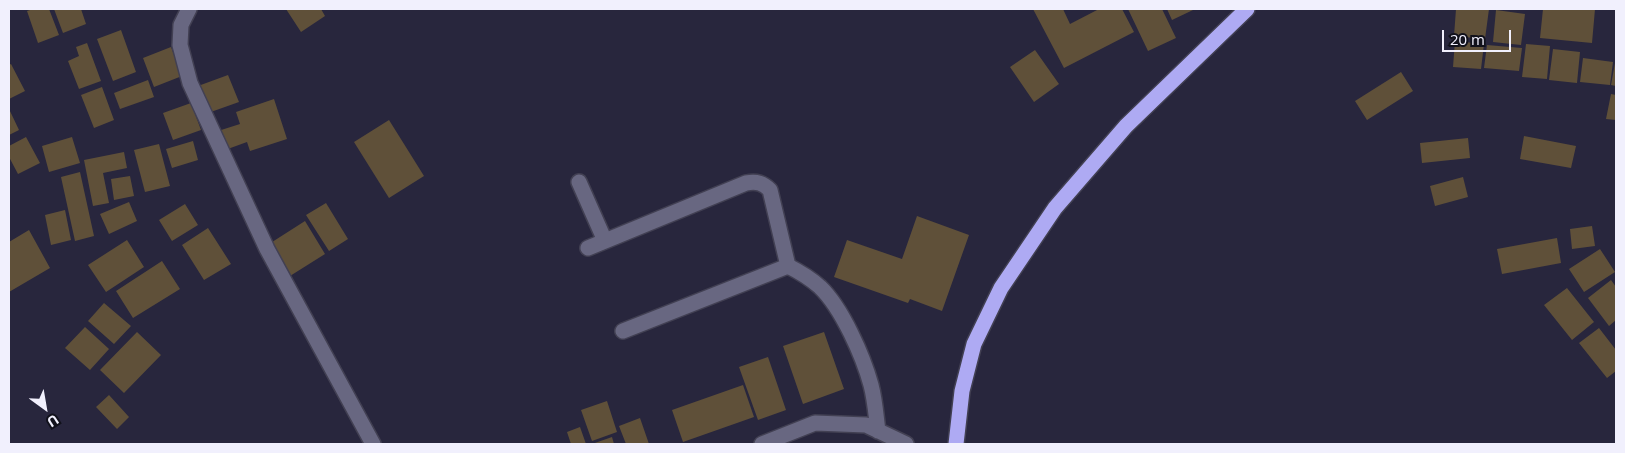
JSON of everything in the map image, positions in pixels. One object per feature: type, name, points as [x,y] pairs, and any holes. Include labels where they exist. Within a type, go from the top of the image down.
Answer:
[{"type":"highway","points":[[956,444],[962,391],[974,344],[1001,288],[1055,208],[1126,126],[1247,9]]},
{"type":"street","points":[[189,9],[181,25],[180,45],[190,83],[267,249],[373,444]]},
{"type":"street","points":[[588,248],[746,182],[754,181],[765,185],[770,190],[788,266],[822,288],[848,328],[861,354],[872,387],[878,431]]},
{"type":"street","points":[[579,182],[604,241]]},
{"type":"street","points":[[623,331],[788,266]]},
{"type":"street","points":[[762,444],[815,423],[866,425],[906,444]]},
{"type":"building","points":[[49,9],[59,35],[38,43],[27,11]]},
{"type":"building","points":[[54,9],[81,9],[86,24],[63,33]]},
{"type":"building","points":[[286,9],[321,9],[325,16],[301,32]]},
{"type":"building","points":[[1033,9],[1063,9],[1070,24],[1099,9],[1122,9],[1134,32],[1064,68]]},
{"type":"building","points":[[1128,9],[1162,9],[1176,38],[1148,51]]},
{"type":"building","points":[[1167,9],[1192,9],[1193,10],[1172,20]]},
{"type":"building","points":[[1456,9],[1489,9],[1485,39],[1454,36]]},
{"type":"building","points":[[1543,9],[1595,9],[1592,43],[1540,38]]},
{"type":"building","points":[[1496,10],[1525,14],[1521,45],[1493,42]]},
{"type":"building","points":[[121,30],[136,72],[113,81],[97,39]]},
{"type":"building","points":[[1455,41],[1484,44],[1481,69],[1453,67]]},
{"type":"building","points":[[87,43],[101,81],[79,89],[68,61],[79,56],[76,47]]},
{"type":"building","points":[[1526,44],[1550,46],[1547,79],[1522,77]]},
{"type":"building","points":[[1487,45],[1522,48],[1519,71],[1484,68]]},
{"type":"building","points":[[171,47],[182,76],[154,87],[143,58]]},
{"type":"building","points":[[1553,49],[1580,52],[1577,83],[1549,80]]},
{"type":"building","points":[[1035,50],[1059,84],[1034,102],[1010,67]]},
{"type":"building","points":[[1583,58],[1613,62],[1610,85],[1580,82]]},
{"type":"building","points":[[1616,63],[1616,86],[1611,85]]},
{"type":"building","points":[[11,64],[25,91],[9,99],[9,65]]},
{"type":"building","points":[[1401,72],[1413,91],[1367,120],[1355,101]]},
{"type":"building","points":[[228,75],[239,102],[208,113],[198,86]]},
{"type":"building","points":[[148,80],[154,97],[120,109],[114,93]]},
{"type":"building","points":[[102,87],[114,120],[94,128],[81,95]]},
{"type":"building","points":[[1611,94],[1616,95],[1616,120],[1606,119]]},
{"type":"building","points":[[274,99],[287,139],[250,151],[247,142],[225,150],[218,131],[240,124],[236,112]]},
{"type":"building","points":[[191,103],[201,130],[173,140],[163,113]]},
{"type":"building","points":[[9,109],[19,130],[9,135]]},
{"type":"building","points":[[389,120],[424,176],[389,198],[354,142]]},
{"type":"building","points":[[1524,136],[1576,146],[1571,168],[1520,159]]},
{"type":"building","points":[[26,137],[40,163],[18,174],[9,157],[9,146]]},
{"type":"building","points":[[72,137],[80,163],[49,172],[42,146]]},
{"type":"building","points":[[1468,138],[1470,158],[1422,163],[1420,143]]},
{"type":"building","points":[[193,141],[198,160],[172,168],[166,149]]},
{"type":"building","points":[[159,144],[170,186],[145,192],[134,150]]},
{"type":"building","points":[[124,152],[127,168],[103,173],[109,203],[93,206],[84,160]]},
{"type":"building","points":[[80,172],[94,236],[75,241],[61,177]]},
{"type":"building","points":[[130,176],[134,196],[114,200],[111,179]]},
{"type":"building","points":[[1463,177],[1468,197],[1435,206],[1430,186]]},
{"type":"building","points":[[129,202],[137,221],[109,234],[100,214]]},
{"type":"building","points":[[326,203],[348,239],[329,251],[306,215]]},
{"type":"building","points":[[185,204],[198,225],[172,241],[159,220]]},
{"type":"building","points":[[65,210],[71,240],[51,245],[45,215]]},
{"type":"building","points":[[917,216],[969,235],[942,311],[910,299],[908,303],[834,277],[847,240],[902,259]]},
{"type":"building","points":[[305,221],[325,254],[290,276],[269,244]]},
{"type":"building","points":[[1592,226],[1595,246],[1572,249],[1570,229]]},
{"type":"building","points":[[208,228],[231,264],[204,280],[182,245]]},
{"type":"building","points":[[29,230],[50,268],[9,292],[9,242]]},
{"type":"building","points":[[1557,238],[1561,263],[1502,274],[1497,249]]},
{"type":"building","points":[[127,240],[144,267],[106,292],[88,265]]},
{"type":"building","points":[[1600,249],[1615,272],[1584,292],[1569,269]]},
{"type":"building","points":[[162,261],[180,289],[133,318],[116,291]]},
{"type":"building","points":[[1611,280],[1616,287],[1616,320],[1609,326],[1588,298]]},
{"type":"building","points":[[1567,288],[1594,322],[1572,340],[1544,305]]},
{"type":"building","points":[[104,303],[131,326],[114,344],[88,321]]},
{"type":"building","points":[[85,327],[109,349],[90,370],[65,348]]},
{"type":"building","points":[[1599,328],[1616,350],[1616,371],[1607,378],[1579,343]]},
{"type":"building","points":[[137,332],[161,355],[124,393],[100,370]]},
{"type":"building","points":[[824,332],[844,389],[803,404],[783,346]]},
{"type":"building","points":[[768,357],[786,410],[758,420],[739,367]]},
{"type":"building","points":[[743,385],[754,417],[683,442],[672,410]]},
{"type":"building","points":[[109,395],[129,417],[117,429],[96,407]]},
{"type":"building","points":[[607,401],[617,432],[592,441],[581,410]]},
{"type":"building","points":[[640,418],[649,444],[626,444],[619,426]]},
{"type":"building","points":[[580,427],[586,444],[571,444],[567,432]]},
{"type":"building","points":[[612,437],[614,444],[592,444]]}]
